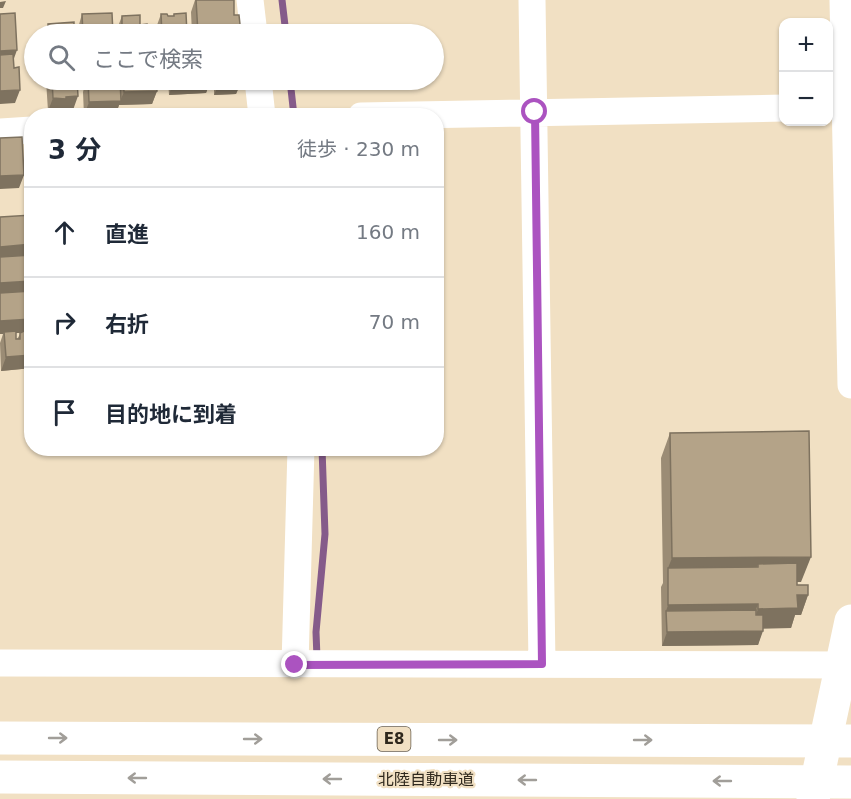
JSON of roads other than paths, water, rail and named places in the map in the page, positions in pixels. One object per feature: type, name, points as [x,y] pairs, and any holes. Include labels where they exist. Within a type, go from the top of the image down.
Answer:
[{"type":"main road","points":[[813,799],[846,665],[851,621]]},
{"type":"main road","name":"E8","points":[[0,738],[851,741]]},
{"type":"main road","name":"北陸自動車道","points":[[0,777],[850,782]]},
{"type":"street","points":[[250,0],[253,24]]},
{"type":"street","points":[[532,0],[542,664]]},
{"type":"street","points":[[843,0],[841,107],[851,385]]},
{"type":"street","points":[[259,90],[261,108]]},
{"type":"street","points":[[444,114],[779,108]]},
{"type":"street","points":[[0,132],[24,130]]},
{"type":"street","points":[[295,665],[301,456]]},
{"type":"street","points":[[0,663],[846,665]]},
{"type":"waterway","points":[[282,0],[285,24]]},
{"type":"waterway","points":[[291,90],[293,108]]},
{"type":"waterway","points":[[317,658],[316,632],[325,534],[322,456]]}]
